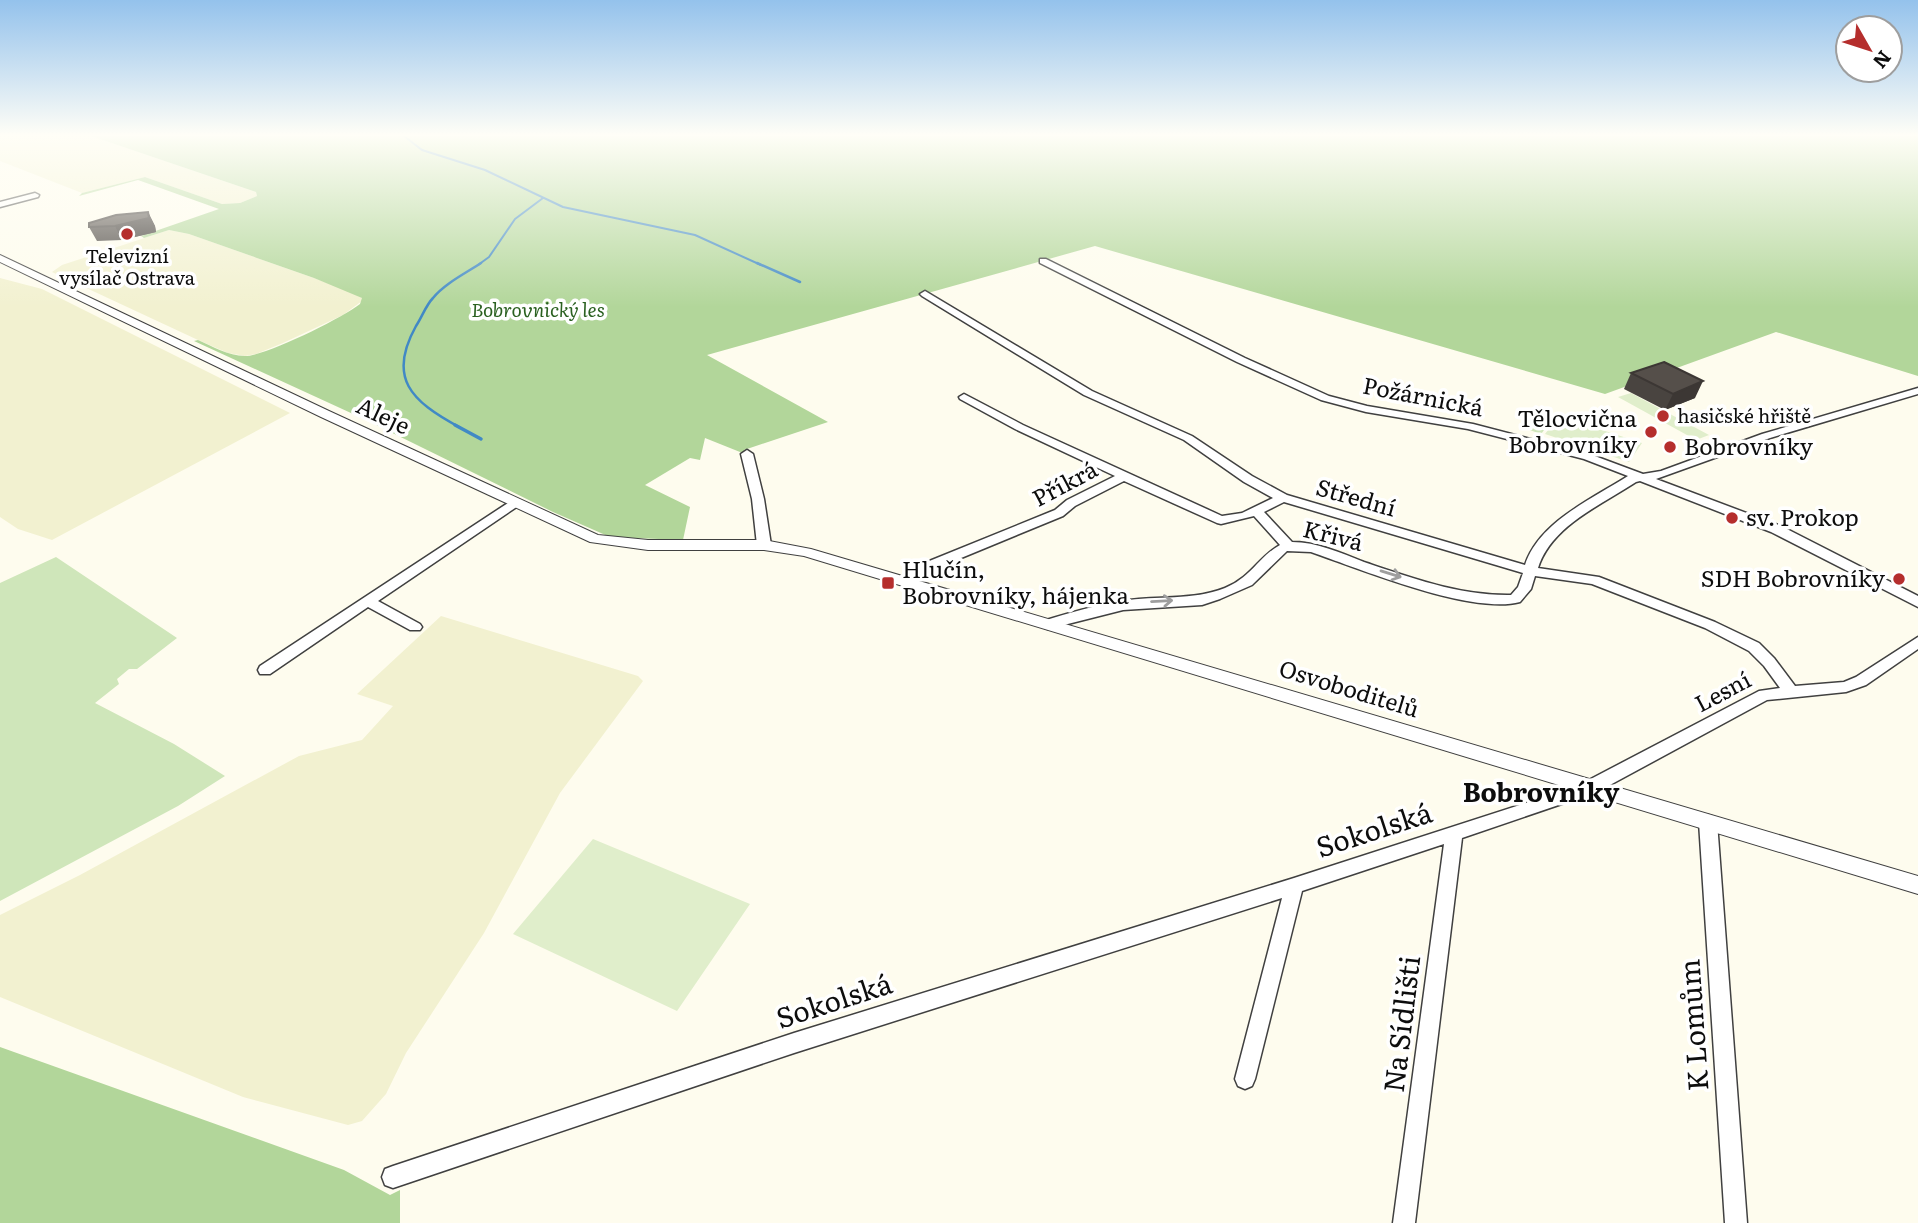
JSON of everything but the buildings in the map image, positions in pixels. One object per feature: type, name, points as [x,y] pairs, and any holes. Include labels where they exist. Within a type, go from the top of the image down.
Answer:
[{"type":"street","points":[[0,205],[35,195]]},
{"type":"street","name":"Aleje","points":[[0,258],[595,539],[609,543],[764,545]]},
{"type":"street","name":"Požárnická","points":[[1044,261],[1241,360],[1325,398],[1520,438],[1588,457],[1776,529],[1918,602]]},
{"type":"street","name":"Střední","points":[[925,294],[1088,393],[1188,438],[1248,479],[1283,498],[1532,571],[1594,580],[1735,636],[1762,655],[1790,691]]},
{"type":"street","points":[[1532,571],[1536,552],[1558,527],[1632,479],[1663,474],[1766,436],[1918,391]]},
{"type":"street","points":[[964,397],[1018,427],[1124,476]]},
{"type":"street","points":[[747,454],[758,499],[764,545]]},
{"type":"street","name":"Příkrá","points":[[905,581],[927,567],[1059,513],[1071,503],[1124,476],[1214,519],[1234,519],[1283,498]]},
{"type":"street","points":[[265,670],[514,503]]},
{"type":"street","points":[[1256,510],[1288,546]]},
{"type":"street","name":"Osvoboditelů","points":[[764,545],[806,552],[905,581],[1918,885]]},
{"type":"street","name":"Křivá","points":[[1048,624],[1123,605],[1202,600],[1215,596],[1238,588],[1254,578],[1270,556],[1288,546],[1313,548],[1457,593],[1498,599],[1512,600],[1519,596],[1532,571]]},
{"type":"street","points":[[368,600],[415,627]]},
{"type":"street","name":"Lesní","points":[[1591,787],[1764,695],[1846,687],[1861,681],[1918,642]]},
{"type":"street","name":"Sokolská","points":[[393,1177],[807,1039],[1294,886],[1591,787]]},
{"type":"street","name":"K Lomům","points":[[1708,822],[1736,1223]]},
{"type":"street","name":"Na Sídlišti","points":[[1404,1223],[1454,833]]},
{"type":"street","points":[[1245,1079],[1294,886]]},
{"type":"green space","name":"Bobrovnický les","points":[[175,193],[191,193],[222,204],[240,203],[257,196],[256,193],[1918,193],[1918,376],[1776,332],[1605,394],[1095,246],[707,355],[828,422],[744,450],[745,454],[705,438],[700,460],[690,458],[645,485],[690,507],[683,540],[610,537],[194,341],[198,340],[232,354],[255,354],[321,327],[360,304],[362,298],[314,278],[189,234],[169,230],[144,238],[141,236],[219,209]]},
{"type":"green space","points":[[191,193],[256,193],[257,196],[240,203],[222,204]]},
{"type":"green space","points":[[169,230],[189,234],[314,278],[349,291],[362,298],[362,301],[343,315],[283,343],[245,356],[228,353],[198,340],[52,272],[62,265]]},
{"type":"green space","points":[[0,278],[42,289],[290,413],[52,540],[18,529],[0,517]]},
{"type":"green space","name":"hasičské hřiště","points":[[1631,393],[1709,435],[1696,440],[1618,397]]},
{"type":"green space","points":[[1536,409],[1556,415],[1541,434],[1521,427]]},
{"type":"green space","points":[[1559,416],[1642,443],[1629,462],[1545,434]]},
{"type":"green space","points":[[56,557],[177,638],[137,669],[129,669],[117,679],[119,684],[95,703],[174,744],[225,776],[178,806],[0,901],[0,583]]},
{"type":"green space","points":[[441,616],[638,676],[643,681],[560,793],[484,933],[406,1053],[386,1094],[362,1121],[348,1125],[243,1097],[0,997],[0,915],[80,875],[299,756],[362,740],[393,706],[357,694]]},
{"type":"green space","points":[[593,839],[750,904],[677,1011],[513,934]]},
{"type":"green space","points":[[0,1047],[344,1170],[390,1195],[400,1190],[400,1223],[0,1223]]},
{"type":"waterway","points":[[534,193],[563,207],[695,235],[761,265]]},
{"type":"waterway","points":[[479,264],[489,257],[515,219],[543,198]]},
{"type":"waterway","points":[[757,263],[800,282]]},
{"type":"waterway","points":[[459,427],[428,408],[417,397],[404,374],[404,360],[416,326],[431,301],[449,283],[479,264]]},
{"type":"waterway","points":[[455,425],[481,439]]},
{"type":"place","name":"Televizní vysílač Ostrava","points":[[127,234]]},
{"type":"place","name":"hasičské hřiště","points":[[1663,416]]},
{"type":"place","name":"Tělocvična Bobrovníky","points":[[1651,432]]},
{"type":"place","name":"Bobrovníky","points":[[1670,447]]},
{"type":"place","name":"sv. Prokop","points":[[1732,518]]},
{"type":"place","name":"SDH Bobrovníky","points":[[1899,579]]},
{"type":"place","name":"Hlučín, Bobrovníky, hájenka","points":[[888,583]]},
{"type":"district","name":"Bobrovníky","points":[[1541,793]]}]
